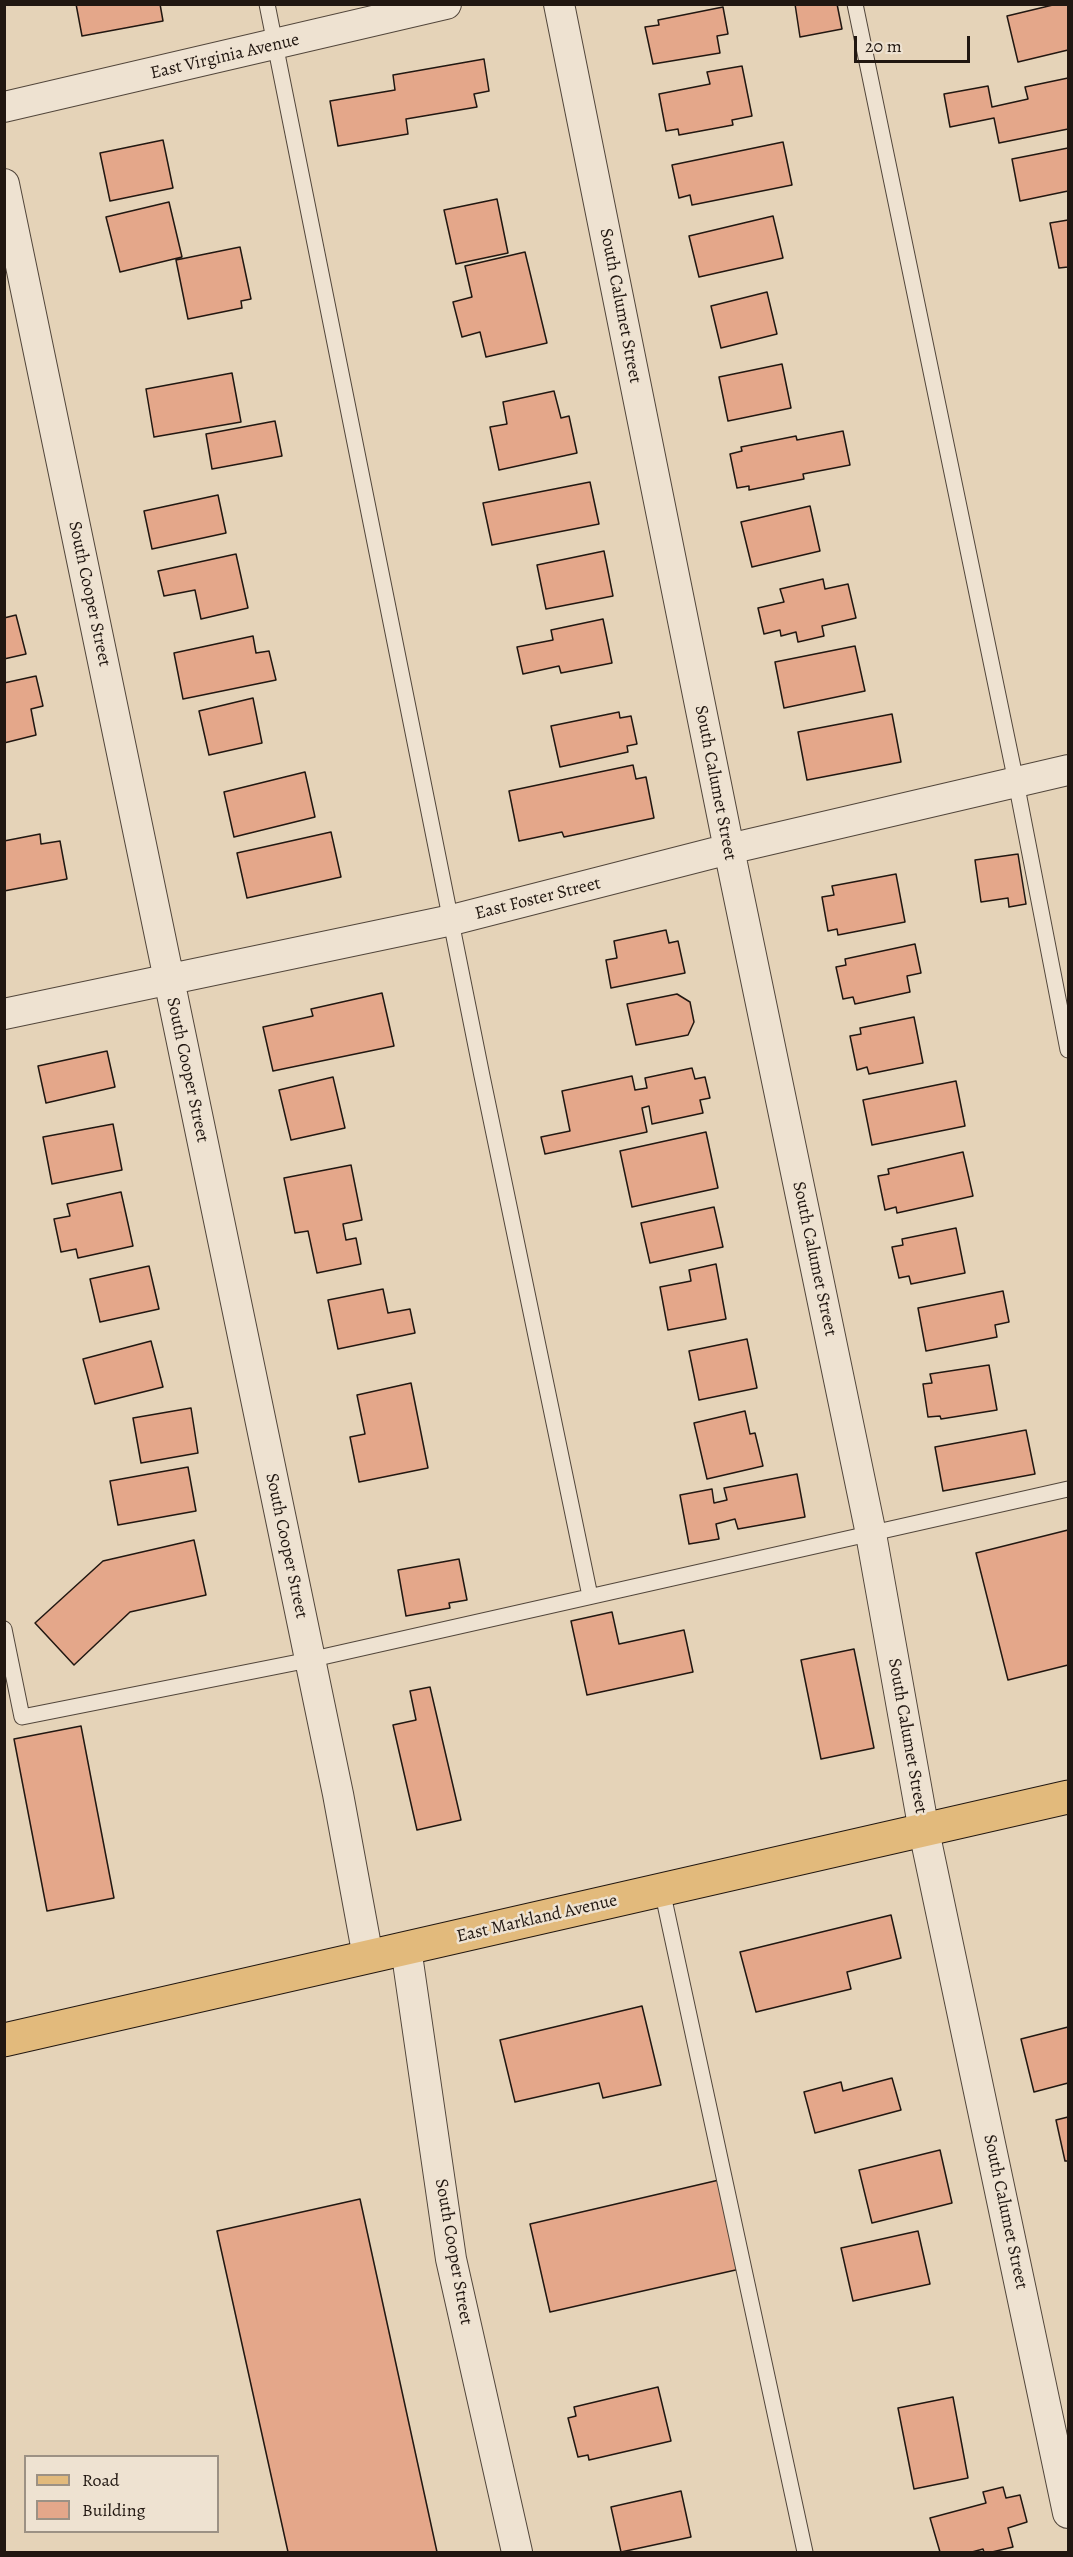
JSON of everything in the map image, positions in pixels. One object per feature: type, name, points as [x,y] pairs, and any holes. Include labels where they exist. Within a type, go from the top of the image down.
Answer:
[{"type":"main road","name":"East Markland Avenue","points":[[4,2040],[1068,1797]]},
{"type":"street","name":"East Virginia Avenue","points":[[4,107],[275,46],[446,4]]},
{"type":"street","name":"South Calumet Street","points":[[559,4],[729,849],[871,1534],[924,1830],[1068,2513]]},
{"type":"street","name":"South Cooper Street","points":[[4,184],[309,1660],[368,1957]]},
{"type":"street","name":"East Foster Street","points":[[4,1014],[452,920],[729,849],[1068,770]]},
{"type":"street","name":"South Cooper Street","points":[[406,1948],[451,2259],[517,2553]]},
{"type":"lane","points":[[267,4],[482,1076],[590,1596]]},
{"type":"lane","points":[[855,4],[1016,782],[1068,1050]]},
{"type":"lane","points":[[4,1629],[22,1717],[309,1660],[1068,1489]]},
{"type":"lane","points":[[662,1890],[805,2553]]},
{"type":"building","points":[[76,4],[160,4],[163,21],[82,36]]},
{"type":"building","points":[[795,4],[837,4],[842,29],[800,37]]},
{"type":"building","points":[[1057,4],[1068,4],[1068,50],[1018,62],[1007,16]]},
{"type":"building","points":[[723,7],[728,34],[717,36],[720,53],[653,64],[645,27],[659,25],[658,20]]},
{"type":"building","points":[[484,59],[489,91],[474,94],[477,107],[406,119],[408,134],[338,146],[330,101],[395,90],[393,75]]},
{"type":"building","points":[[742,66],[752,116],[732,120],[733,125],[679,135],[678,129],[666,131],[659,94],[710,84],[707,72]]},
{"type":"building","points":[[1068,78],[1068,129],[999,143],[994,118],[950,127],[944,94],[988,86],[992,107],[1028,99],[1025,87]]},
{"type":"building","points":[[163,140],[173,188],[110,201],[100,153]]},
{"type":"building","points":[[783,142],[792,185],[692,205],[690,195],[679,198],[672,165]]},
{"type":"building","points":[[1068,148],[1068,191],[1020,201],[1012,159]]},
{"type":"building","points":[[497,199],[508,253],[456,264],[444,210]]},
{"type":"building","points":[[169,202],[182,257],[120,272],[106,217]]},
{"type":"building","points":[[773,216],[783,258],[699,277],[689,236]]},
{"type":"building","points":[[1068,220],[1068,267],[1059,268],[1050,223]]},
{"type":"building","points":[[240,247],[251,299],[241,301],[242,308],[188,319],[176,260]]},
{"type":"building","points":[[525,252],[547,343],[486,357],[480,332],[462,337],[453,302],[472,297],[465,266]]},
{"type":"building","points":[[767,292],[777,334],[721,348],[711,306]]},
{"type":"building","points":[[782,364],[791,408],[728,421],[719,377]]},
{"type":"building","points":[[232,373],[241,422],[154,437],[146,389]]},
{"type":"building","points":[[554,391],[561,418],[569,416],[577,453],[499,470],[490,427],[507,424],[503,402]]},
{"type":"building","points":[[275,421],[282,456],[212,469],[206,434]]},
{"type":"building","points":[[843,431],[850,465],[803,474],[804,479],[749,490],[749,486],[737,488],[730,454],[742,451],[741,447],[796,436],[797,440]]},
{"type":"building","points":[[590,482],[599,524],[492,545],[483,503]]},
{"type":"building","points":[[218,495],[226,533],[152,549],[144,511]]},
{"type":"building","points":[[810,506],[820,551],[752,567],[741,522]]},
{"type":"building","points":[[604,551],[613,596],[546,609],[537,565]]},
{"type":"building","points":[[236,554],[248,608],[201,619],[195,590],[164,596],[158,571]]},
{"type":"building","points":[[823,579],[825,589],[848,584],[856,618],[822,626],[824,636],[798,642],[796,632],[781,636],[780,630],[764,634],[758,608],[784,602],[780,589]]},
{"type":"building","points":[[16,615],[26,654],[4,659],[4,618]]},
{"type":"building","points":[[603,619],[612,663],[561,673],[559,666],[523,674],[517,647],[553,640],[551,630]]},
{"type":"building","points":[[253,636],[256,653],[269,651],[276,680],[183,699],[174,653]]},
{"type":"building","points":[[855,646],[865,691],[784,708],[775,662]]},
{"type":"building","points":[[36,676],[43,706],[31,709],[36,735],[4,743],[4,683]]},
{"type":"building","points":[[253,698],[262,743],[209,755],[199,711]]},
{"type":"building","points":[[619,712],[620,718],[631,716],[637,744],[627,746],[628,752],[560,767],[551,726]]},
{"type":"building","points":[[892,714],[901,762],[807,780],[798,732]]},
{"type":"building","points":[[633,765],[636,779],[646,777],[654,818],[564,837],[562,832],[519,841],[509,791]]},
{"type":"building","points":[[305,772],[315,817],[234,837],[224,792]]},
{"type":"building","points":[[331,832],[341,877],[247,898],[237,853]]},
{"type":"building","points":[[40,834],[41,844],[60,841],[67,879],[4,891],[4,841]]},
{"type":"building","points":[[1018,854],[1026,904],[1009,907],[1008,898],[981,902],[975,860]]},
{"type":"building","points":[[896,874],[905,922],[838,935],[837,929],[828,931],[822,897],[834,895],[832,886]]},
{"type":"building","points":[[666,930],[669,943],[678,941],[685,973],[611,988],[606,960],[617,958],[614,941]]},
{"type":"building","points":[[915,944],[921,973],[907,976],[910,992],[855,1004],[853,997],[843,999],[836,967],[846,965],[845,959]]},
{"type":"building","points":[[382,993],[394,1046],[273,1071],[263,1027],[313,1016],[311,1009]]},
{"type":"building","points":[[677,994],[690,1002],[694,1022],[688,1035],[636,1045],[627,1004]]},
{"type":"building","points":[[914,1017],[923,1063],[869,1074],[867,1067],[857,1070],[850,1036],[861,1034],[860,1028]]},
{"type":"building","points":[[107,1051],[115,1087],[46,1103],[38,1066]]},
{"type":"building","points":[[692,1068],[695,1079],[705,1077],[710,1098],[700,1100],[703,1113],[652,1124],[649,1106],[642,1108],[647,1132],[545,1154],[541,1137],[570,1131],[562,1091],[632,1076],[635,1090],[647,1088],[645,1078]]},
{"type":"building","points":[[333,1077],[345,1128],[291,1140],[279,1090]]},
{"type":"building","points":[[956,1081],[965,1126],[872,1145],[863,1100]]},
{"type":"building","points":[[113,1124],[122,1170],[52,1184],[43,1137]]},
{"type":"building","points":[[706,1132],[718,1188],[632,1207],[620,1151]]},
{"type":"building","points":[[963,1152],[973,1196],[897,1213],[896,1207],[885,1210],[878,1176],[889,1174],[888,1169]]},
{"type":"building","points":[[351,1165],[362,1220],[343,1224],[346,1240],[356,1238],[361,1264],[317,1273],[308,1231],[295,1233],[284,1178]]},
{"type":"building","points":[[121,1192],[133,1246],[78,1258],[76,1249],[61,1252],[54,1219],[70,1216],[67,1204]]},
{"type":"building","points":[[714,1207],[723,1247],[650,1263],[641,1223]]},
{"type":"building","points":[[956,1228],[965,1273],[911,1284],[909,1276],[899,1278],[892,1247],[903,1245],[902,1239]]},
{"type":"building","points":[[716,1264],[726,1319],[668,1330],[660,1287],[691,1281],[689,1270]]},
{"type":"building","points":[[149,1266],[159,1309],[100,1322],[90,1279]]},
{"type":"building","points":[[383,1289],[388,1313],[410,1309],[415,1333],[338,1349],[328,1300]]},
{"type":"building","points":[[1003,1291],[1009,1322],[995,1325],[997,1337],[926,1351],[918,1308]]},
{"type":"building","points":[[747,1339],[757,1388],[699,1400],[689,1351]]},
{"type":"building","points":[[151,1341],[163,1387],[95,1404],[83,1359]]},
{"type":"building","points":[[989,1365],[997,1410],[941,1419],[940,1416],[928,1417],[923,1384],[932,1383],[930,1374]]},
{"type":"building","points":[[411,1383],[428,1468],[359,1482],[350,1437],[365,1434],[357,1395]]},
{"type":"building","points":[[191,1408],[198,1453],[141,1463],[133,1418]]},
{"type":"building","points":[[745,1411],[750,1434],[755,1433],[763,1466],[707,1479],[694,1423]]},
{"type":"building","points":[[1026,1430],[1035,1474],[943,1491],[935,1447]]},
{"type":"building","points":[[188,1467],[196,1511],[118,1525],[110,1481]]},
{"type":"building","points":[[797,1474],[805,1517],[738,1529],[735,1519],[716,1524],[719,1539],[689,1544],[680,1495],[712,1489],[714,1503],[727,1500],[724,1488]]},
{"type":"building","points":[[1068,1530],[1068,1665],[1008,1680],[976,1553]]},
{"type":"building","points":[[194,1540],[206,1595],[130,1612],[74,1665],[35,1623],[103,1561]]},
{"type":"building","points":[[459,1559],[467,1600],[449,1603],[450,1608],[406,1616],[398,1570]]},
{"type":"building","points":[[612,1612],[619,1644],[684,1630],[693,1672],[587,1695],[571,1621]]},
{"type":"building","points":[[854,1649],[874,1748],[821,1759],[801,1660]]},
{"type":"building","points":[[430,1687],[461,1820],[417,1830],[393,1725],[416,1720],[410,1691]]},
{"type":"building","points":[[81,1726],[114,1898],[47,1911],[14,1739]]},
{"type":"building","points":[[891,1915],[901,1958],[847,1972],[851,1989],[756,2012],[740,1952]]},
{"type":"building","points":[[642,2006],[661,2085],[603,2098],[599,2083],[515,2102],[500,2040]]},
{"type":"building","points":[[1068,2027],[1068,2083],[1034,2092],[1021,2039]]},
{"type":"building","points":[[892,2078],[901,2110],[815,2133],[804,2092],[841,2082],[843,2091]]},
{"type":"building","points":[[1068,2117],[1068,2161],[1065,2161],[1056,2120]]},
{"type":"building","points":[[940,2150],[952,2203],[872,2223],[859,2170]]},
{"type":"building","points":[[719,2180],[740,2269],[550,2312],[530,2224]]},
{"type":"building","points":[[360,2199],[437,2552],[288,2552],[217,2231]]},
{"type":"building","points":[[918,2231],[930,2284],[853,2301],[841,2248]]},
{"type":"building","points":[[658,2387],[671,2441],[589,2460],[588,2455],[578,2457],[568,2418],[576,2416],[574,2407]]},
{"type":"building","points":[[953,2397],[968,2478],[914,2489],[898,2408]]},
{"type":"building","points":[[1003,2487],[1006,2498],[1020,2495],[1027,2522],[1008,2528],[1013,2547],[992,2552],[984,2552],[983,2549],[972,2552],[940,2552],[930,2518],[986,2503],[983,2492]]},
{"type":"building","points":[[681,2491],[691,2537],[621,2552],[611,2507]]}]
